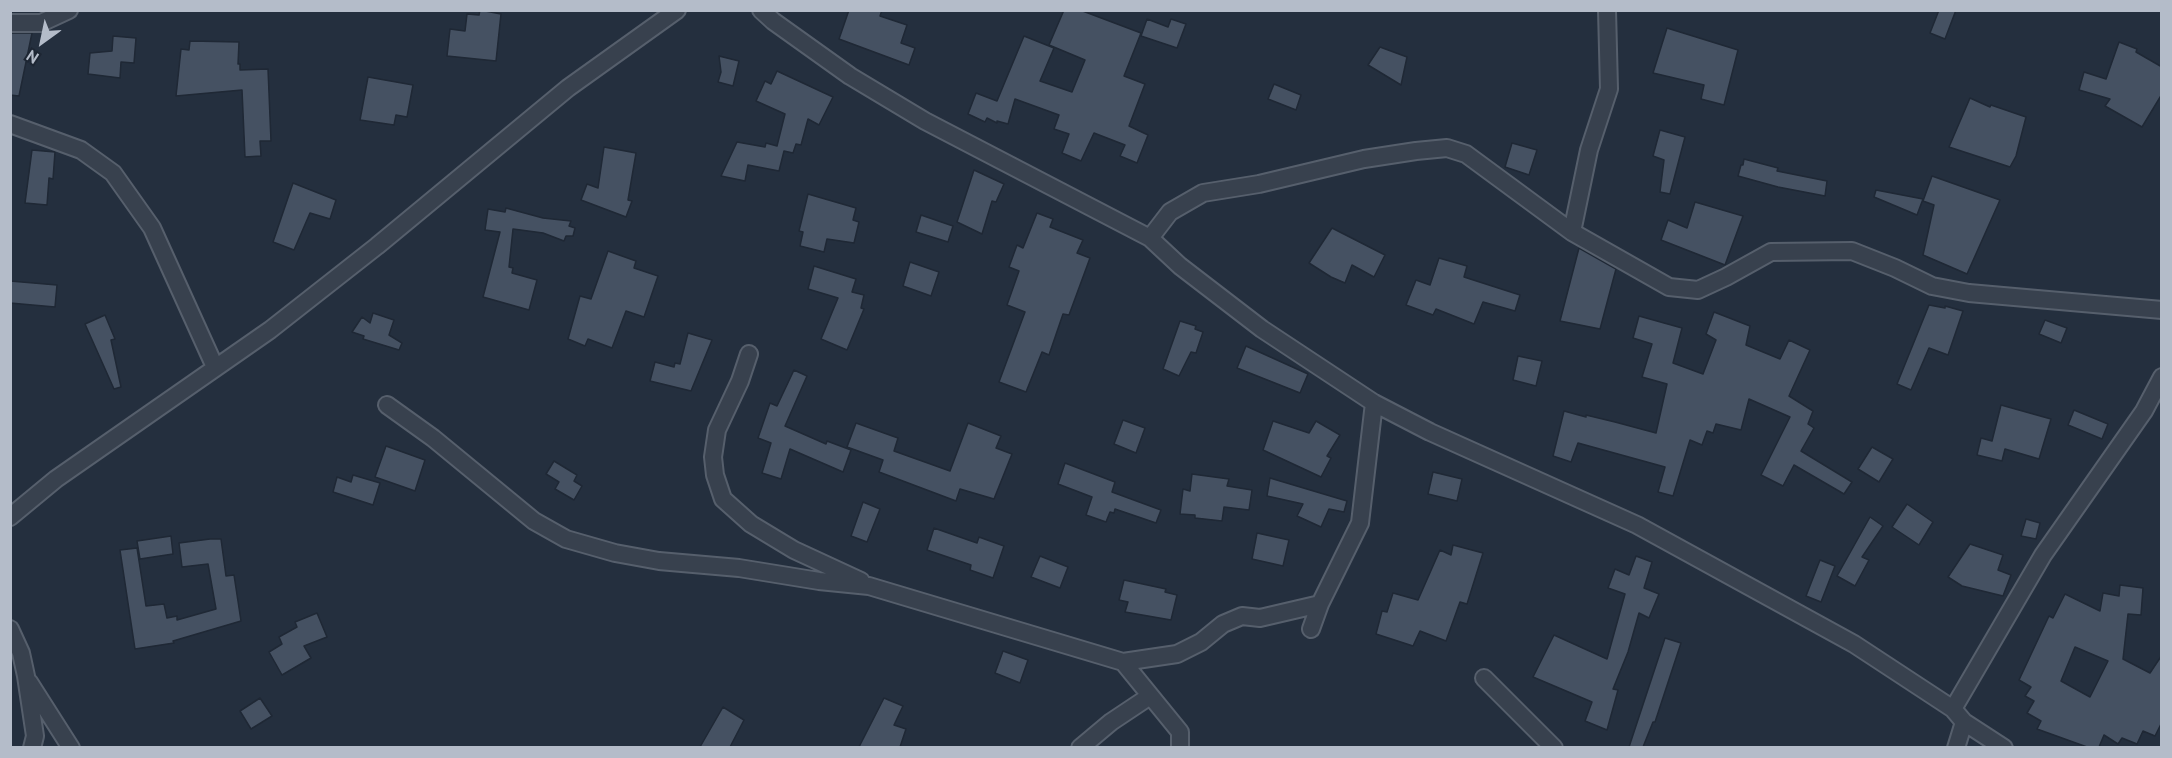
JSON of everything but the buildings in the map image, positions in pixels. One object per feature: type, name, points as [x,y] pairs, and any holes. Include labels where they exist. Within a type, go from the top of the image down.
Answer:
[{"type":"street","points":[[10,23],[41,23],[69,10]]},
{"type":"street","points":[[10,518],[56,478],[270,330],[368,253],[568,88],[677,10]]},
{"type":"street","points":[[761,10],[850,76],[925,121],[1150,238],[1180,266],[1262,329],[1374,403],[1430,432],[1637,525],[1854,644],[2004,747]]},
{"type":"street","points":[[1572,232],[1589,150],[1609,89],[1607,10]]},
{"type":"street","points":[[10,124],[81,150],[113,173],[152,228],[215,367]]},
{"type":"street","points":[[1150,238],[1170,212],[1203,193],[1259,184],[1364,159],[1447,148],[1466,154],[1572,232],[1669,287],[1698,290],[1770,252],[1852,251],[1932,286],[1969,293],[2162,310]]},
{"type":"street","points":[[749,354],[740,381],[717,430],[713,457],[715,475],[723,499],[751,524],[794,550],[870,586]]},
{"type":"street","points":[[1956,747],[1958,715],[2043,555],[2144,411],[2162,377]]},
{"type":"street","points":[[1311,629],[1320,604],[1360,523],[1374,403]]},
{"type":"street","points":[[387,405],[433,438],[534,521],[566,539],[615,553],[659,561],[739,568],[819,581],[870,586],[1123,662],[1177,654],[1201,642],[1223,624],[1242,616],[1260,618],[1320,604]]},
{"type":"street","points":[[10,629],[21,653],[26,676],[35,736],[32,747]]},
{"type":"street","points":[[1123,662],[1180,732],[1180,747]]},
{"type":"street","points":[[26,676],[71,747]]},
{"type":"street","points":[[1485,678],[1554,747]]},
{"type":"street","points":[[1080,747],[1111,722],[1150,696]]}]
